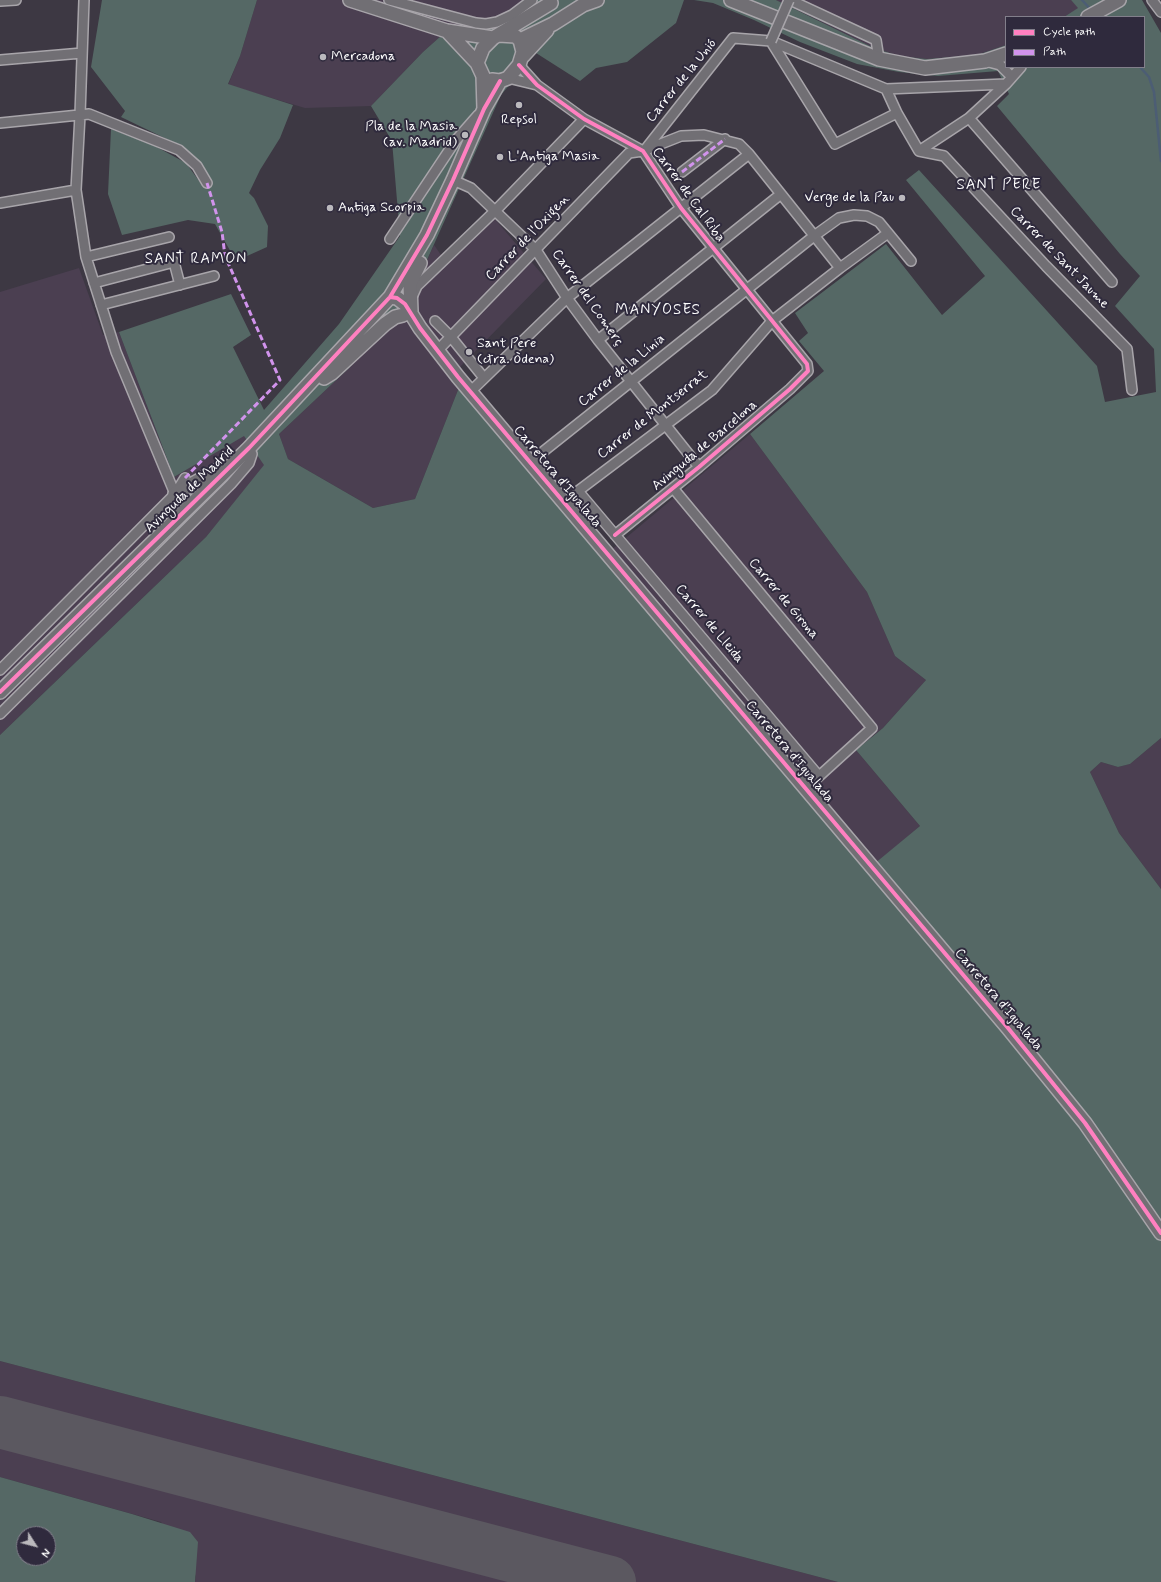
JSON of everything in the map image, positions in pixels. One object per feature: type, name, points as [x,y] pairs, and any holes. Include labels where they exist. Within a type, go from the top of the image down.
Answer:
[{"type":"street","points":[[0,1],[16,0]]},
{"type":"street","points":[[84,0],[76,190],[86,257],[116,352],[175,494],[237,459]]},
{"type":"street","points":[[350,0],[447,31],[518,38],[553,24],[583,5],[597,0]]},
{"type":"street","points":[[388,0],[486,24],[497,22],[512,15],[532,0]]},
{"type":"street","points":[[731,0],[879,59],[925,68],[985,61],[1005,54]]},
{"type":"street","points":[[879,59],[876,40],[789,0],[771,41],[835,144],[897,113]]},
{"type":"street","points":[[1090,16],[1119,0]]},
{"type":"street","points":[[1152,0],[1161,12]]},
{"type":"street","points":[[518,38],[553,2]]},
{"type":"street","points":[[477,63],[483,48],[496,36],[553,2]]},
{"type":"street","points":[[432,25],[437,13]]},
{"type":"street","points":[[390,239],[456,140],[484,109],[504,80],[553,24]]},
{"type":"street","points":[[408,307],[410,284],[424,254],[427,235],[459,182],[484,109],[483,76],[477,63],[447,31]]},
{"type":"street","points":[[518,38],[523,48],[521,60]]},
{"type":"street","name":"Carrer de la Unió","points":[[643,151],[733,38],[771,41],[886,89]]},
{"type":"street","points":[[0,60],[82,53]]},
{"type":"street","name":"Carrer de Cal Riba","points":[[521,60],[537,85],[584,119],[643,151],[681,208],[748,289],[807,364],[808,371]]},
{"type":"street","points":[[985,61],[1000,64],[1009,80]]},
{"type":"street","points":[[1009,80],[886,89],[897,113],[919,151],[969,118],[1009,80],[1020,68]]},
{"type":"street","points":[[483,76],[491,80],[504,80]]},
{"type":"street","name":"Carrer de Cal Riba","points":[[504,80],[537,85]]},
{"type":"street","points":[[0,123],[89,114],[179,150],[197,166],[207,183]]},
{"type":"street","points":[[969,118],[1112,282]]},
{"type":"street","points":[[306,388],[332,373],[385,324],[408,307],[417,286],[496,210],[584,119]]},
{"type":"street","name":"Carrer de l'Oxigen","points":[[437,351],[630,154],[643,151],[682,136],[704,135],[739,144],[749,154],[840,268]]},
{"type":"street","points":[[682,172],[725,140]]},
{"type":"street","name":"Carrer de Sant Jaume","points":[[919,151],[944,156],[1046,266],[1127,349],[1132,390]]},
{"type":"street","points":[[470,392],[567,298],[749,154]]},
{"type":"street","name":"Carrer del Comerç","points":[[459,182],[496,210],[536,250],[567,298],[598,340],[699,467]]},
{"type":"street","points":[[0,203],[76,190]]},
{"type":"street","points":[[598,340],[714,249],[781,194]]},
{"type":"street","name":"Carrer de la Línia","points":[[530,462],[814,236],[840,218],[854,215],[867,216],[879,222],[910,261]]},
{"type":"street","name":"Carrer de Montserrat","points":[[578,491],[712,390],[772,321],[888,233]]},
{"type":"street","name":"Avinguda de Madrid","points":[[0,692],[249,448],[306,388],[390,297],[427,235]]},
{"type":"street","points":[[86,257],[169,237]]},
{"type":"street","points":[[94,283],[174,262],[180,285]]},
{"type":"street","points":[[101,305],[214,276]]},
{"type":"street","name":"Carretera d'Igualada","points":[[390,297],[394,306],[408,307],[420,328],[470,392],[1008,1028],[1080,1117],[1161,1233]]},
{"type":"street","points":[[435,321],[451,337],[484,378]]},
{"type":"street","name":"Avinguda de Barcelona","points":[[615,535],[699,467],[790,389],[808,371]]},
{"type":"street","name":"Avinguda de Madrid","points":[[0,714],[231,484],[249,463],[252,454],[249,448]]},
{"type":"street","name":"Avinguda de Madrid","points":[[0,670],[175,494],[185,478]]},
{"type":"street","name":"Carrer de Girona","points":[[673,488],[872,728],[818,775]]},
{"type":"street","name":"Carrer de Lleida","points":[[578,491],[818,775]]},
{"type":"street","points":[[805,789],[818,775]]},
{"type":"shaded area","points":[[102,0],[257,0],[240,56],[228,84],[293,105],[280,138],[260,170],[249,193],[254,198],[268,226],[267,247],[236,261],[215,224],[188,220],[122,235],[108,194],[111,129],[153,145],[186,163],[202,185],[212,183],[199,163],[177,144],[121,117],[125,111],[91,67]]},
{"type":"shaded area","points":[[257,0],[536,0],[492,28],[442,35],[423,52],[371,106],[305,108],[228,85],[240,56]]},
{"type":"shaded area","points":[[536,0],[684,0],[676,23],[627,62],[596,68],[580,81],[536,53],[501,95],[418,280],[393,318],[349,368],[279,434],[288,459],[373,508],[415,499],[460,385],[868,869],[920,826],[856,750],[883,728],[926,680],[895,656],[867,592],[750,434],[824,371],[799,341],[808,333],[795,313],[886,244],[942,315],[985,276],[906,180],[919,170],[1097,366],[1105,402],[1156,392],[1154,349],[1115,306],[1140,276],[997,106],[1009,94],[998,71],[938,76],[899,72],[857,64],[800,42],[754,20],[713,3],[694,0],[776,0],[870,46],[898,56],[927,59],[977,55],[1005,45],[1005,68],[1145,68],[1145,16],[1066,16],[1078,8],[1071,0],[1142,0],[1161,33],[1161,738],[1130,764],[1118,767],[1101,762],[1090,772],[1119,833],[1161,889],[1161,1582],[838,1582],[0,1361],[0,735],[206,537],[264,465],[244,436],[174,477],[119,332],[231,294],[251,335],[233,347],[264,410],[339,324],[400,236],[392,141],[371,106],[423,52],[442,35],[492,28]]},
{"type":"shaded area","points":[[776,0],[1071,0],[1079,8],[1066,16],[1005,16],[1005,45],[977,55],[927,59],[898,56],[870,46]]},
{"type":"shaded area","points":[[494,218],[546,279],[458,369],[460,385],[415,499],[373,508],[288,459],[279,434],[349,368],[418,280],[434,245],[446,262]]},
{"type":"shaded area","points":[[79,268],[103,335],[119,332],[174,477],[244,435],[265,465],[206,537],[0,735],[0,292]]},
{"type":"shaded area","points":[[750,434],[867,592],[895,656],[926,680],[883,728],[856,750],[920,826],[868,870],[603,557]]},
{"type":"shaded area","points":[[1161,738],[1161,889],[1119,833],[1090,772],[1101,762],[1118,767],[1130,764]]},
{"type":"shaded area","points":[[0,1361],[838,1582],[195,1582],[196,1576],[161,1522],[0,1477]]},
{"type":"shaded area","points":[[0,1477],[190,1532],[198,1542],[195,1582],[0,1582]]},
{"type":"waterway","points":[[1082,0],[1092,11]]},
{"type":"waterway","points":[[1141,68],[1149,77],[1154,92],[1161,161]]},
{"type":"runway","points":[[0,1422],[610,1582]]},
{"type":"marked path","points":[[682,172],[725,139]]},
{"type":"marked path","points":[[185,478],[280,380],[225,256],[222,232],[207,183]]},
{"type":"cycle path","points":[[519,65],[537,85],[584,119],[643,151],[681,208],[807,364],[808,371],[790,389],[699,467],[615,535]]},
{"type":"cycle path","points":[[0,692],[249,448],[390,297],[427,235],[484,109],[500,81]]},
{"type":"cycle path","points":[[390,297],[397,298],[405,304],[420,328],[458,377],[1008,1028],[1085,1123],[1161,1233]]},
{"type":"place","name":"Mercadona","points":[[323,57]]},
{"type":"place","name":"Repsol","points":[[519,105]]},
{"type":"place","name":"Pla de la Masia (av. Madrid)","points":[[465,135]]},
{"type":"place","name":"L'Antiga Masia","points":[[500,157]]},
{"type":"place","name":"Verge de la Pau","points":[[902,198]]},
{"type":"place","name":"Antiga Scorpia","points":[[330,208]]},
{"type":"place","name":"Sant Pere (ctra. Òdena)","points":[[469,352]]},
{"type":"district","name":"SANT PERE","points":[[999,186]]},
{"type":"district","name":"SANT RAMON","points":[[196,260]]},
{"type":"district","name":"MANYOSES","points":[[658,311]]}]
